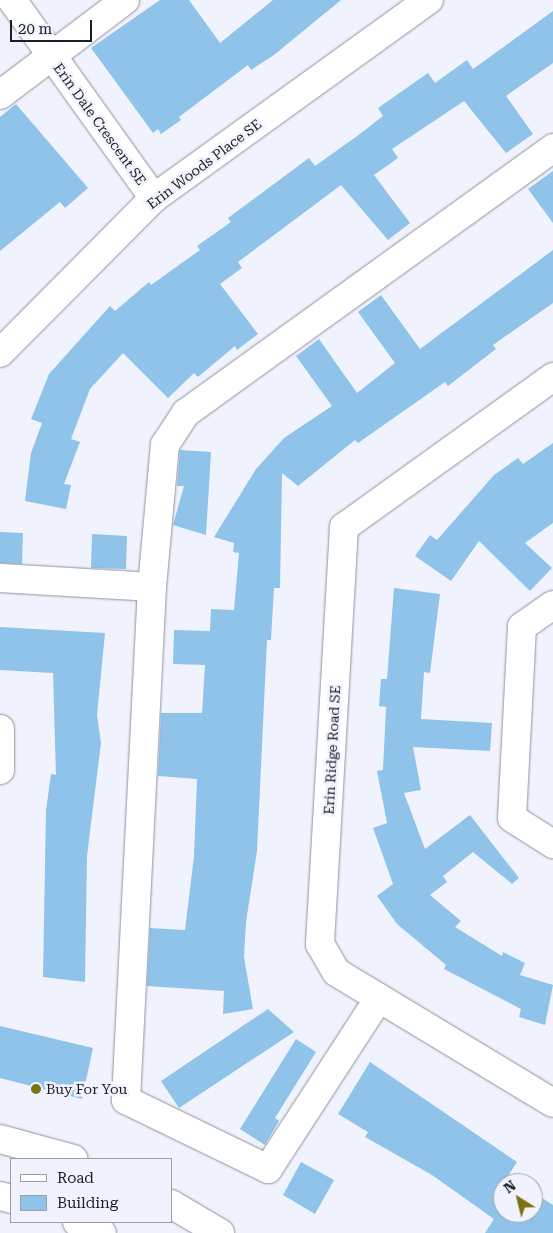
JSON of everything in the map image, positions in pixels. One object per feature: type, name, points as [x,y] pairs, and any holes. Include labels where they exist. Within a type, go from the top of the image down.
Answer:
[{"type":"street","name":"Erin Dale Crescent SE","points":[[12,0],[154,198]]},
{"type":"street","points":[[0,95],[50,54],[124,0]]},
{"type":"street","name":"Erin Woods Place SE","points":[[0,353],[154,198],[429,0]]},
{"type":"street","points":[[379,998],[268,1170],[126,1100],[152,588],[165,445],[186,413],[553,148]]},
{"type":"street","name":"Erin Ridge Road SE","points":[[553,377],[344,527],[320,944],[336,972],[553,1103]]},
{"type":"street","points":[[0,578],[152,588]]},
{"type":"street","points":[[553,605],[522,627],[512,818],[553,844]]},
{"type":"street","points":[[0,729],[0,770]]},
{"type":"street","points":[[0,1139],[69,1158]]},
{"type":"street","points":[[172,1205],[220,1233]]},
{"type":"street","points":[[79,1223],[102,1233]]},
{"type":"building","points":[[160,0],[189,0],[220,43],[273,0],[341,0],[274,55],[251,70],[248,65],[179,117],[181,120],[161,134],[158,129],[153,133],[91,48]]},
{"type":"building","points":[[553,11],[553,63],[506,96],[533,134],[506,153],[464,101],[392,149],[398,158],[374,175],[410,223],[388,240],[341,185],[238,262],[242,268],[220,284],[258,334],[237,350],[235,346],[198,377],[194,373],[168,398],[123,353],[90,389],[71,439],[80,442],[64,484],[71,485],[66,509],[25,501],[31,453],[42,423],[31,419],[49,374],[110,306],[115,311],[149,282],[151,285],[200,250],[197,246],[231,222],[228,218],[309,158],[315,166],[360,134],[383,116],[378,108],[428,73],[435,83],[467,60],[473,69]]},
{"type":"building","points":[[16,104],[88,188],[65,208],[60,202],[0,251],[0,117]]},
{"type":"building","points":[[553,171],[553,223],[528,189]]},
{"type":"building","points":[[553,250],[553,303],[493,345],[496,349],[448,386],[445,382],[358,443],[355,440],[298,486],[282,473],[280,588],[274,588],[271,640],[267,640],[257,851],[246,922],[244,957],[253,1009],[223,1014],[224,991],[147,986],[150,928],[185,930],[194,856],[197,779],[158,776],[161,713],[202,713],[205,665],[173,664],[174,630],[210,631],[211,609],[234,610],[239,553],[233,552],[234,543],[214,537],[256,469],[284,438],[332,406],[296,356],[319,339],[357,393],[395,363],[358,312],[381,295],[420,349]]},
{"type":"building","points":[[553,443],[553,523],[525,543],[552,568],[530,591],[479,541],[451,581],[415,556],[430,535],[437,540],[494,475],[518,458],[523,464]]},
{"type":"building","points":[[180,450],[211,452],[206,535],[173,525],[184,486],[177,486]]},
{"type":"building","points":[[0,532],[23,533],[22,564],[0,563]]},
{"type":"building","points":[[92,534],[127,536],[126,569],[91,568]]},
{"type":"building","points":[[394,588],[440,594],[430,673],[424,672],[421,719],[492,723],[490,751],[413,747],[421,790],[404,793],[425,849],[470,815],[519,878],[512,884],[473,852],[443,876],[447,882],[430,895],[461,921],[455,927],[502,956],[503,952],[525,963],[520,975],[553,985],[545,1025],[519,1017],[521,1009],[444,969],[446,965],[397,924],[377,896],[393,884],[373,828],[387,823],[377,771],[383,770],[386,707],[379,706],[381,679],[387,679]]},
{"type":"building","points":[[0,627],[105,633],[97,715],[101,743],[87,856],[85,982],[43,977],[46,810],[51,774],[56,775],[53,673],[0,670]]},
{"type":"building","points":[[268,1009],[294,1032],[179,1108],[161,1081]]},
{"type":"building","points":[[0,1026],[93,1048],[82,1099],[0,1078]]},
{"type":"building","points":[[296,1039],[316,1052],[275,1118],[279,1121],[265,1145],[240,1129]]},
{"type":"building","points":[[370,1062],[517,1162],[510,1173],[493,1173],[493,1218],[432,1175],[365,1137],[368,1132],[338,1114]]},
{"type":"building","points":[[301,1162],[334,1180],[315,1214],[283,1195]]},
{"type":"building","points":[[543,1198],[553,1205],[553,1233],[485,1233],[493,1221],[493,1223],[543,1223]]},
{"type":"place","name":"Buy For You","points":[[36,1089]]}]
